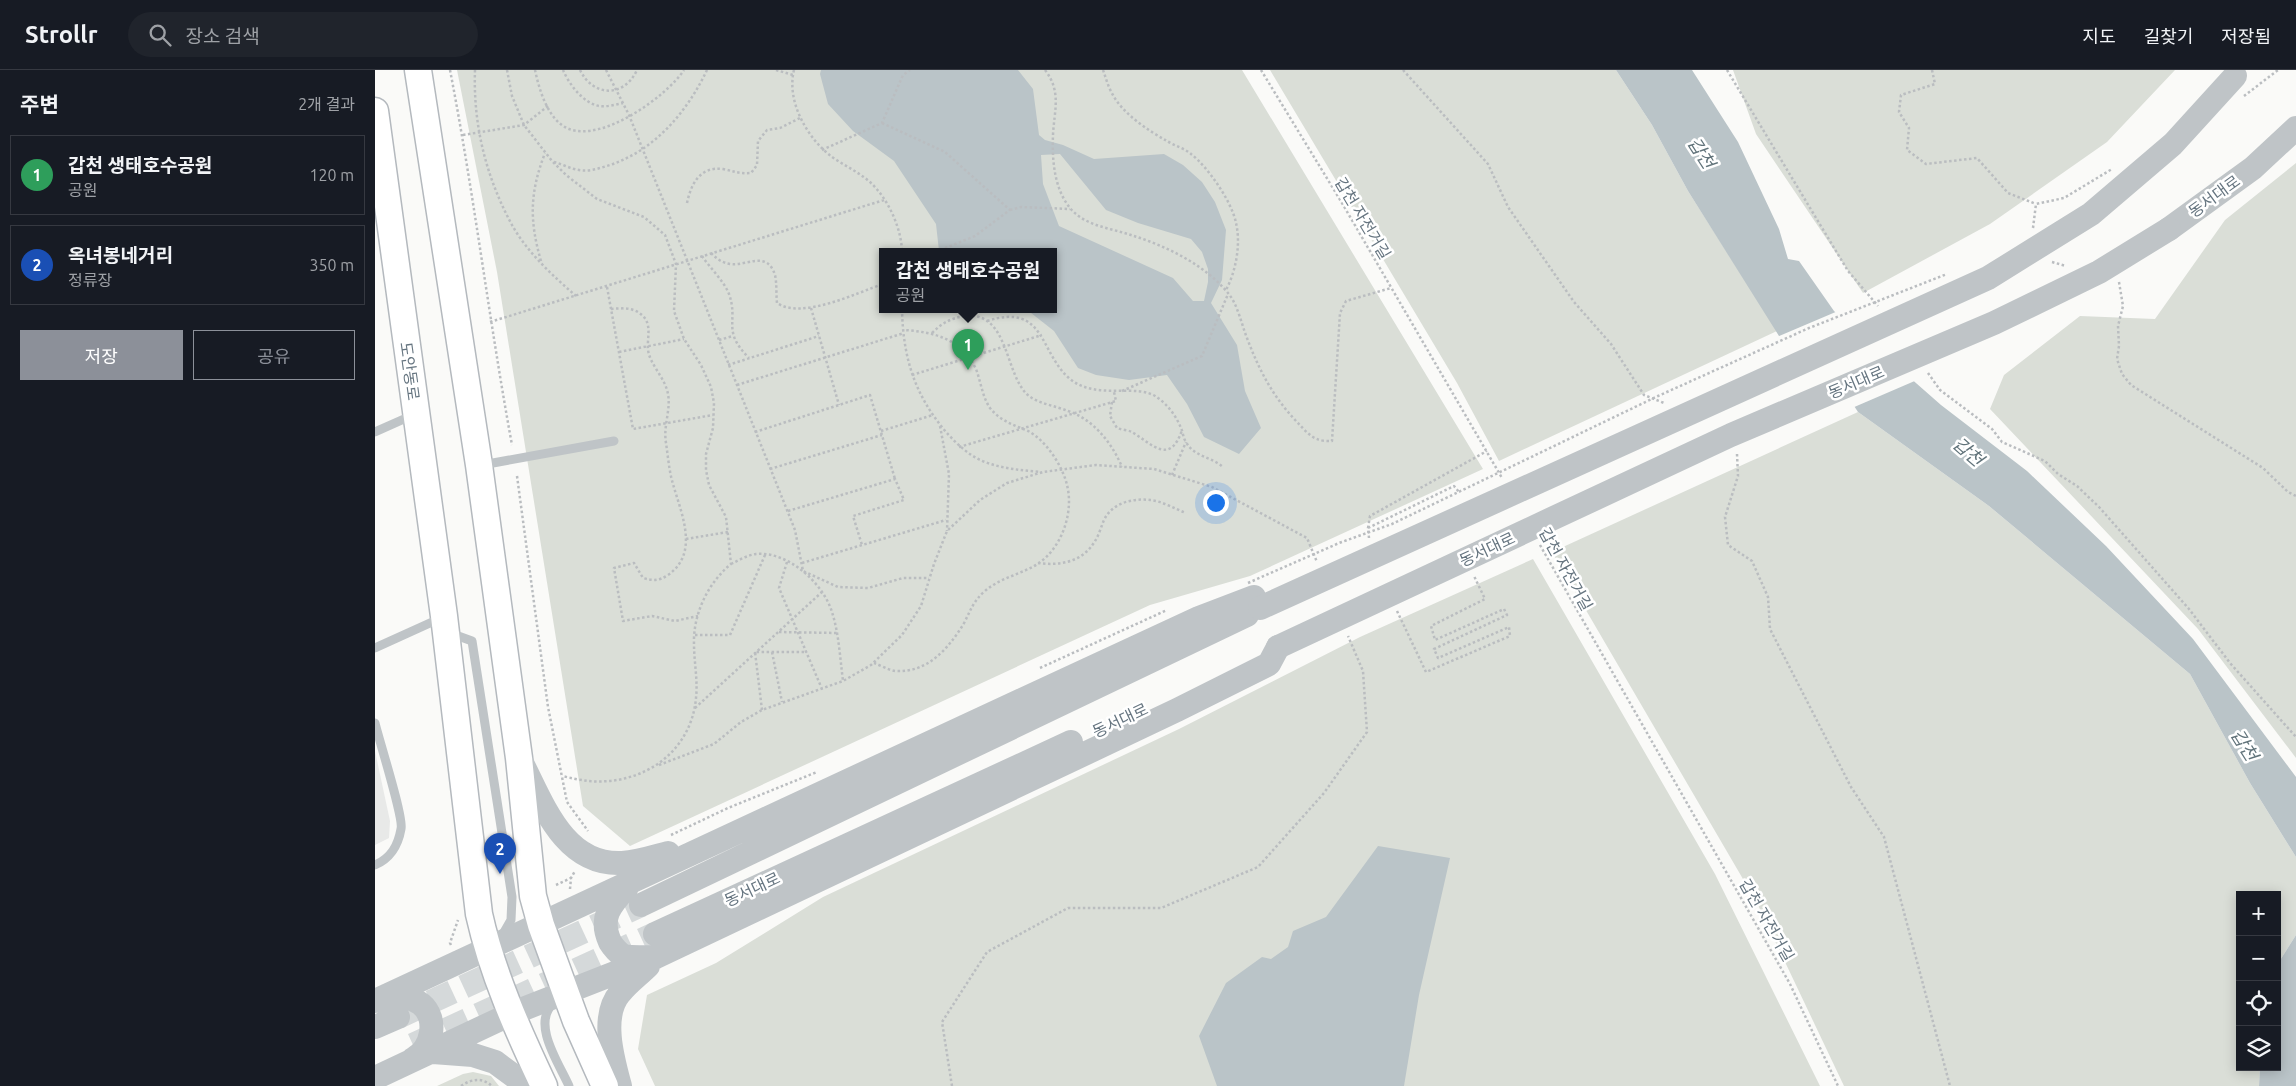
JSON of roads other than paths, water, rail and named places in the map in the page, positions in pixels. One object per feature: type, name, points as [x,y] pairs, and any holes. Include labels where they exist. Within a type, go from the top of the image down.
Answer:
[{"type":"main road","points":[[418,70],[479,465],[519,758],[533,896],[541,925],[566,993],[605,1086]]},
{"type":"main road","name":"도안동로","points":[[375,111],[445,623],[478,906],[487,950],[544,1086]]},
{"type":"street","points":[[375,1002],[541,925],[727,835],[1250,594],[1415,537],[1988,278],[2091,214],[2173,144],[2237,73]]},
{"type":"street","name":"동서대로","points":[[655,934],[1278,648],[1731,435],[1994,323],[2099,272],[2169,229],[2253,168],[2296,128]]},
{"type":"street","name":"동서대로","points":[[641,904],[1250,594]]},
{"type":"street","points":[[375,1078],[414,1055],[513,1013],[656,957],[1177,710],[1269,664],[1278,648]]},
{"type":"street","points":[[519,758],[554,824],[565,840],[583,855],[605,863],[623,863],[648,859],[727,835]]},
{"type":"street","points":[[635,880],[610,907],[606,916],[605,931],[612,946],[623,956],[656,957]]},
{"type":"street","points":[[621,1086],[609,1042],[611,1008],[619,993],[656,957]]},
{"type":"street","points":[[375,1002],[407,996],[422,1005],[431,1020],[431,1040],[419,1056],[414,1055]]},
{"type":"street","points":[[375,1027],[398,1016]]},
{"type":"street","points":[[375,1063],[414,1055],[473,1055],[495,1062],[526,1085],[532,1086]]},
{"type":"lane","points":[[375,432],[415,414]]},
{"type":"lane","points":[[479,465],[614,441]]},
{"type":"lane","points":[[375,648],[445,623],[472,641],[512,897],[511,920],[505,933],[487,950]]},
{"type":"lane","points":[[375,723],[402,827],[395,848],[386,860],[375,865]]},
{"type":"lane","points":[[566,993],[549,1008],[544,1021],[546,1034],[569,1086]]},
{"type":"water","points":[[821,70],[1018,70],[1033,89],[1039,135],[1045,140],[1063,145],[1094,159],[1164,154],[1183,165],[1202,182],[1215,202],[1226,230],[1222,280],[1211,303],[1237,345],[1245,391],[1261,428],[1239,454],[1204,437],[1187,404],[1167,375],[1129,380],[1096,375],[1078,368],[1054,331],[1031,313],[1057,313],[1057,248],[939,248],[936,224],[894,161],[853,131],[828,104],[820,74]],"holes":[[[1060,154],[1106,210],[1138,223],[1191,239],[1202,252],[1208,269],[1208,282],[1204,301],[1193,301],[1173,278],[1059,226],[1043,184],[1041,155]]]},
{"type":"water","name":"갑천","points":[[1616,70],[1692,70],[1738,142],[1779,229],[1788,259],[1799,261],[1834,311],[1941,405],[2027,471],[2106,546],[2193,639],[2296,777],[2296,857],[2250,783],[2190,674],[1989,506],[1858,412],[1819,352],[1779,336],[1688,191],[1652,125]]},
{"type":"water","points":[[1378,846],[1450,858],[1419,995],[1404,1086],[1217,1086],[1199,1036],[1226,983],[1262,957],[1271,959],[1288,947],[1293,931],[1326,917]]},
{"type":"water","points":[[2296,935],[2296,1086],[2259,1086],[2260,1071],[2281,1071],[2281,959]]},
{"type":"tunnel","points":[[398,1017],[641,905]]},
{"type":"tunnel","points":[[413,1045],[655,934]]},
{"type":"place","name":"갑천 생태호수공원","points":[[968,370]]},
{"type":"place","name":"옥녀봉네거리","points":[[500,874]]}]
